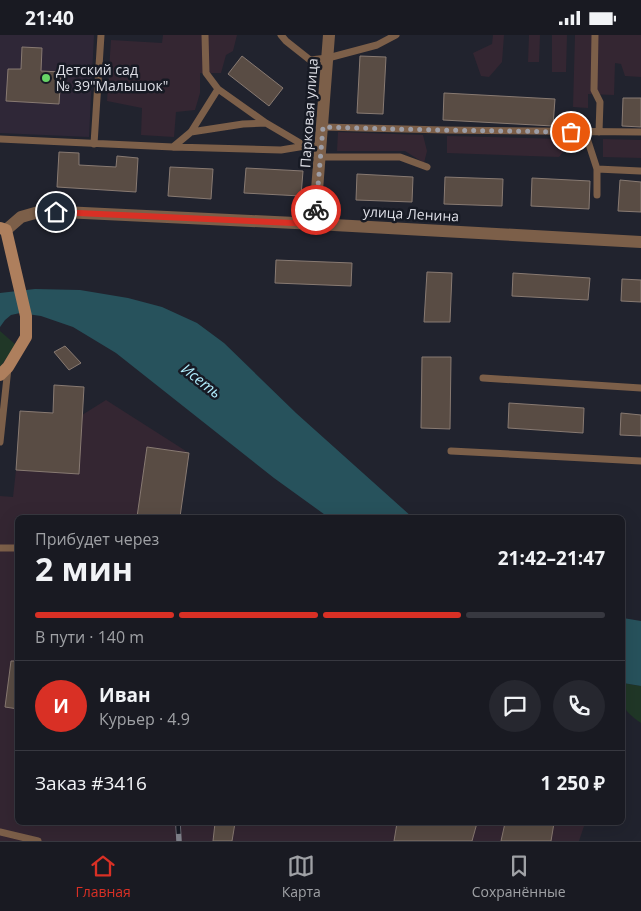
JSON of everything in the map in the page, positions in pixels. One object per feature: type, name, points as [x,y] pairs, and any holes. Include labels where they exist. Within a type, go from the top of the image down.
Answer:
[{"type":"street","name":"Парковая улица","points":[[316,224],[315,216],[329,35]]},
{"type":"street","name":"улица Ленина","points":[[4,371],[26,337],[26,315],[14,263],[3,229],[21,217],[42,211],[641,242]]},
{"type":"lane","points":[[94,145],[101,35]]},
{"type":"lane","points":[[205,35],[206,73],[218,89],[266,123],[305,146],[321,152],[400,157],[427,167]]},
{"type":"lane","points":[[281,35],[310,60],[328,58],[377,45],[396,35]]},
{"type":"lane","points":[[595,35],[594,89],[600,102],[599,132]]},
{"type":"lane","points":[[173,147],[190,132],[218,89]]},
{"type":"lane","points":[[190,132],[243,124],[266,123]]},
{"type":"lane","points":[[323,127],[641,132]]},
{"type":"lane","points":[[585,132],[597,169],[597,195]]},
{"type":"lane","points":[[0,139],[94,145],[173,147],[281,149],[305,146]]},
{"type":"lane","points":[[597,169],[640,171]]},
{"type":"lane","points":[[0,442],[4,371]]},
{"type":"lane","points":[[483,378],[641,388]]},
{"type":"lane","points":[[451,451],[641,461]]},
{"type":"lane","points":[[0,548],[15,548]]},
{"type":"lane","points":[[0,832],[35,841]]},
{"type":"shaded area","name":"Детский сад № 39\"Малышок\"","points":[[0,35],[94,35],[89,137],[0,133]]},
{"type":"shaded area","points":[[163,35],[237,35],[233,51],[226,55],[221,73],[200,73],[200,93],[195,110],[176,112],[174,137],[141,135],[142,108],[107,101],[111,40],[162,43]]},
{"type":"shaded area","points":[[493,35],[504,35],[502,62],[489,77],[481,76],[473,53],[492,44]]},
{"type":"shaded area","points":[[529,35],[540,35],[539,62],[528,62]]},
{"type":"shaded area","points":[[552,35],[567,35],[566,72],[552,72]]},
{"type":"shaded area","points":[[575,35],[641,35],[641,77],[625,76],[621,64],[615,63],[614,95],[588,94],[588,108],[573,107]]},
{"type":"shaded area","points":[[338,132],[423,135],[427,151],[424,163],[405,151],[337,151]]},
{"type":"shaded area","points":[[447,136],[564,139],[567,147],[559,157],[447,153]]},
{"type":"shaded area","points":[[603,139],[641,140],[641,158],[603,157]]},
{"type":"shaded area","points":[[106,400],[189,453],[180,515],[15,515],[15,825],[584,825],[579,841],[0,841],[0,496],[13,497],[16,470],[79,474],[82,415]]},
{"type":"green space","points":[[0,331],[16,345],[0,367]]},
{"type":"green space","points":[[625,683],[641,686],[641,723],[626,710]]},
{"type":"water","name":"Исеть","points":[[35,289],[80,290],[128,298],[162,307],[197,323],[224,343],[296,413],[410,515],[325,515],[274,478],[116,353],[73,327],[41,316],[20,313],[11,315],[0,327],[0,293]]},
{"type":"water","points":[[625,618],[641,621],[641,686],[625,683]]},
{"type":"building","points":[[22,47],[42,48],[41,71],[61,72],[59,104],[6,101],[8,69],[21,69]]},
{"type":"building","points":[[242,56],[283,88],[269,106],[228,74]]},
{"type":"building","points":[[360,56],[386,57],[383,114],[357,113]]},
{"type":"building","points":[[444,93],[555,99],[553,126],[443,120]]},
{"type":"building","points":[[623,98],[641,98],[641,127],[622,126]]},
{"type":"building","points":[[59,152],[79,153],[79,165],[116,167],[117,156],[138,158],[136,192],[57,187]]},
{"type":"building","points":[[170,167],[213,169],[211,199],[168,196]]},
{"type":"building","points":[[246,168],[303,171],[301,196],[244,193]]},
{"type":"building","points":[[357,174],[413,177],[412,202],[356,200]]},
{"type":"building","points":[[445,177],[503,179],[502,206],[444,204]]},
{"type":"building","points":[[532,178],[590,181],[589,209],[531,206]]},
{"type":"building","points":[[620,180],[641,182],[641,212],[618,211]]},
{"type":"building","points":[[276,260],[352,263],[351,286],[275,283]]},
{"type":"building","points":[[427,272],[452,273],[450,322],[424,322]]},
{"type":"building","points":[[513,273],[590,278],[588,300],[512,296]]},
{"type":"building","points":[[622,279],[641,280],[641,302],[621,301]]},
{"type":"building","points":[[65,346],[81,363],[69,370],[54,352]]},
{"type":"building","points":[[422,357],[451,357],[450,429],[421,428]]},
{"type":"building","points":[[54,385],[84,387],[79,474],[16,470],[20,411],[53,413]]},
{"type":"building","points":[[509,403],[584,408],[583,433],[508,428]]},
{"type":"building","points":[[621,413],[641,415],[641,436],[620,435]]},
{"type":"building","points":[[147,447],[189,453],[180,515],[137,515]]},
{"type":"building","points":[[11,661],[15,661],[15,709],[5,707]]},
{"type":"building","points":[[215,825],[235,825],[232,841],[213,841]]},
{"type":"building","points":[[397,825],[476,825],[472,841],[394,841]]},
{"type":"building","points":[[505,825],[554,825],[551,841],[501,841]]},
{"type":"railway","points":[[178,825],[179,841]]},
{"type":"way so far","points":[[316,210],[323,127],[571,132]]},
{"type":"place","name":"Детский сад № 39\"Малышок\"","points":[[46,78]]},
{"type":"route","points":[[56,212],[316,224],[316,210]]}]
